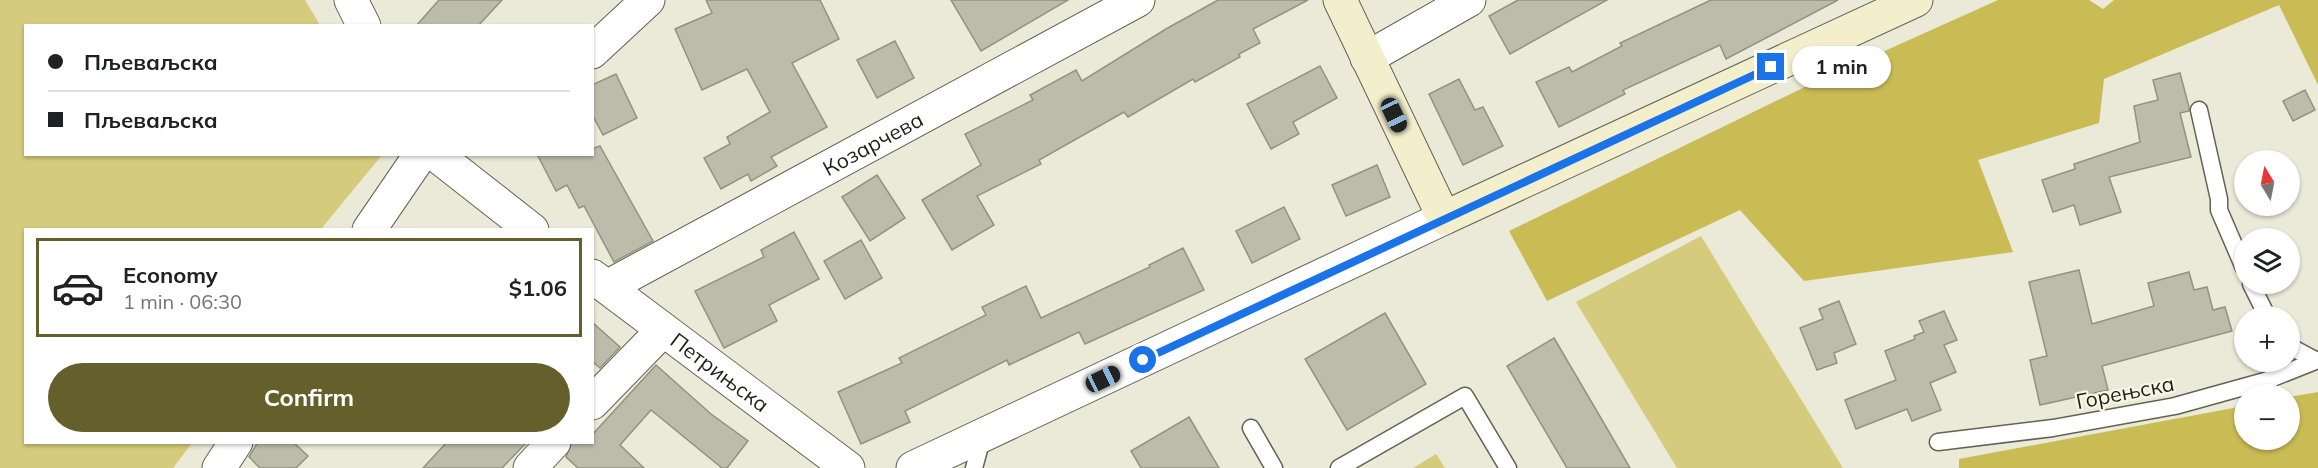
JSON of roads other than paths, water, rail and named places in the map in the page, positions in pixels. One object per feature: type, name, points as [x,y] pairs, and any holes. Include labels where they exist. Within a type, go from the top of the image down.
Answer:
[{"type":"street","points":[[351,0],[363,24]]},
{"type":"street","points":[[594,50],[648,0]]},
{"type":"street","name":"Козарчева","points":[[600,282],[1138,0]]},
{"type":"street","points":[[1340,0],[1444,218]]},
{"type":"street","points":[[1367,57],[1468,0]]},
{"type":"street","points":[[913,468],[1444,218],[1916,0]]},
{"type":"street","points":[[370,228],[420,156]]},
{"type":"street","points":[[438,156],[529,228]]},
{"type":"street","name":"Петрињска","points":[[600,282],[848,468]]},
{"type":"street","points":[[594,401],[663,330]]},
{"type":"street","points":[[219,468],[235,444]]},
{"type":"street","points":[[530,468],[552,444]]},
{"type":"lane","points":[[2199,110],[2219,199],[2219,210],[2234,245]]},
{"type":"lane","name":"Горењска","points":[[2300,351],[2316,360]]},
{"type":"lane","name":"Горењска","points":[[1938,442],[2054,428],[2175,406],[2265,381],[2316,360]]},
{"type":"lane","points":[[1339,468],[1465,396],[1508,468]]},
{"type":"lane","points":[[1251,428],[1274,468]]},
{"type":"lane","points":[[974,468],[983,435]]}]
